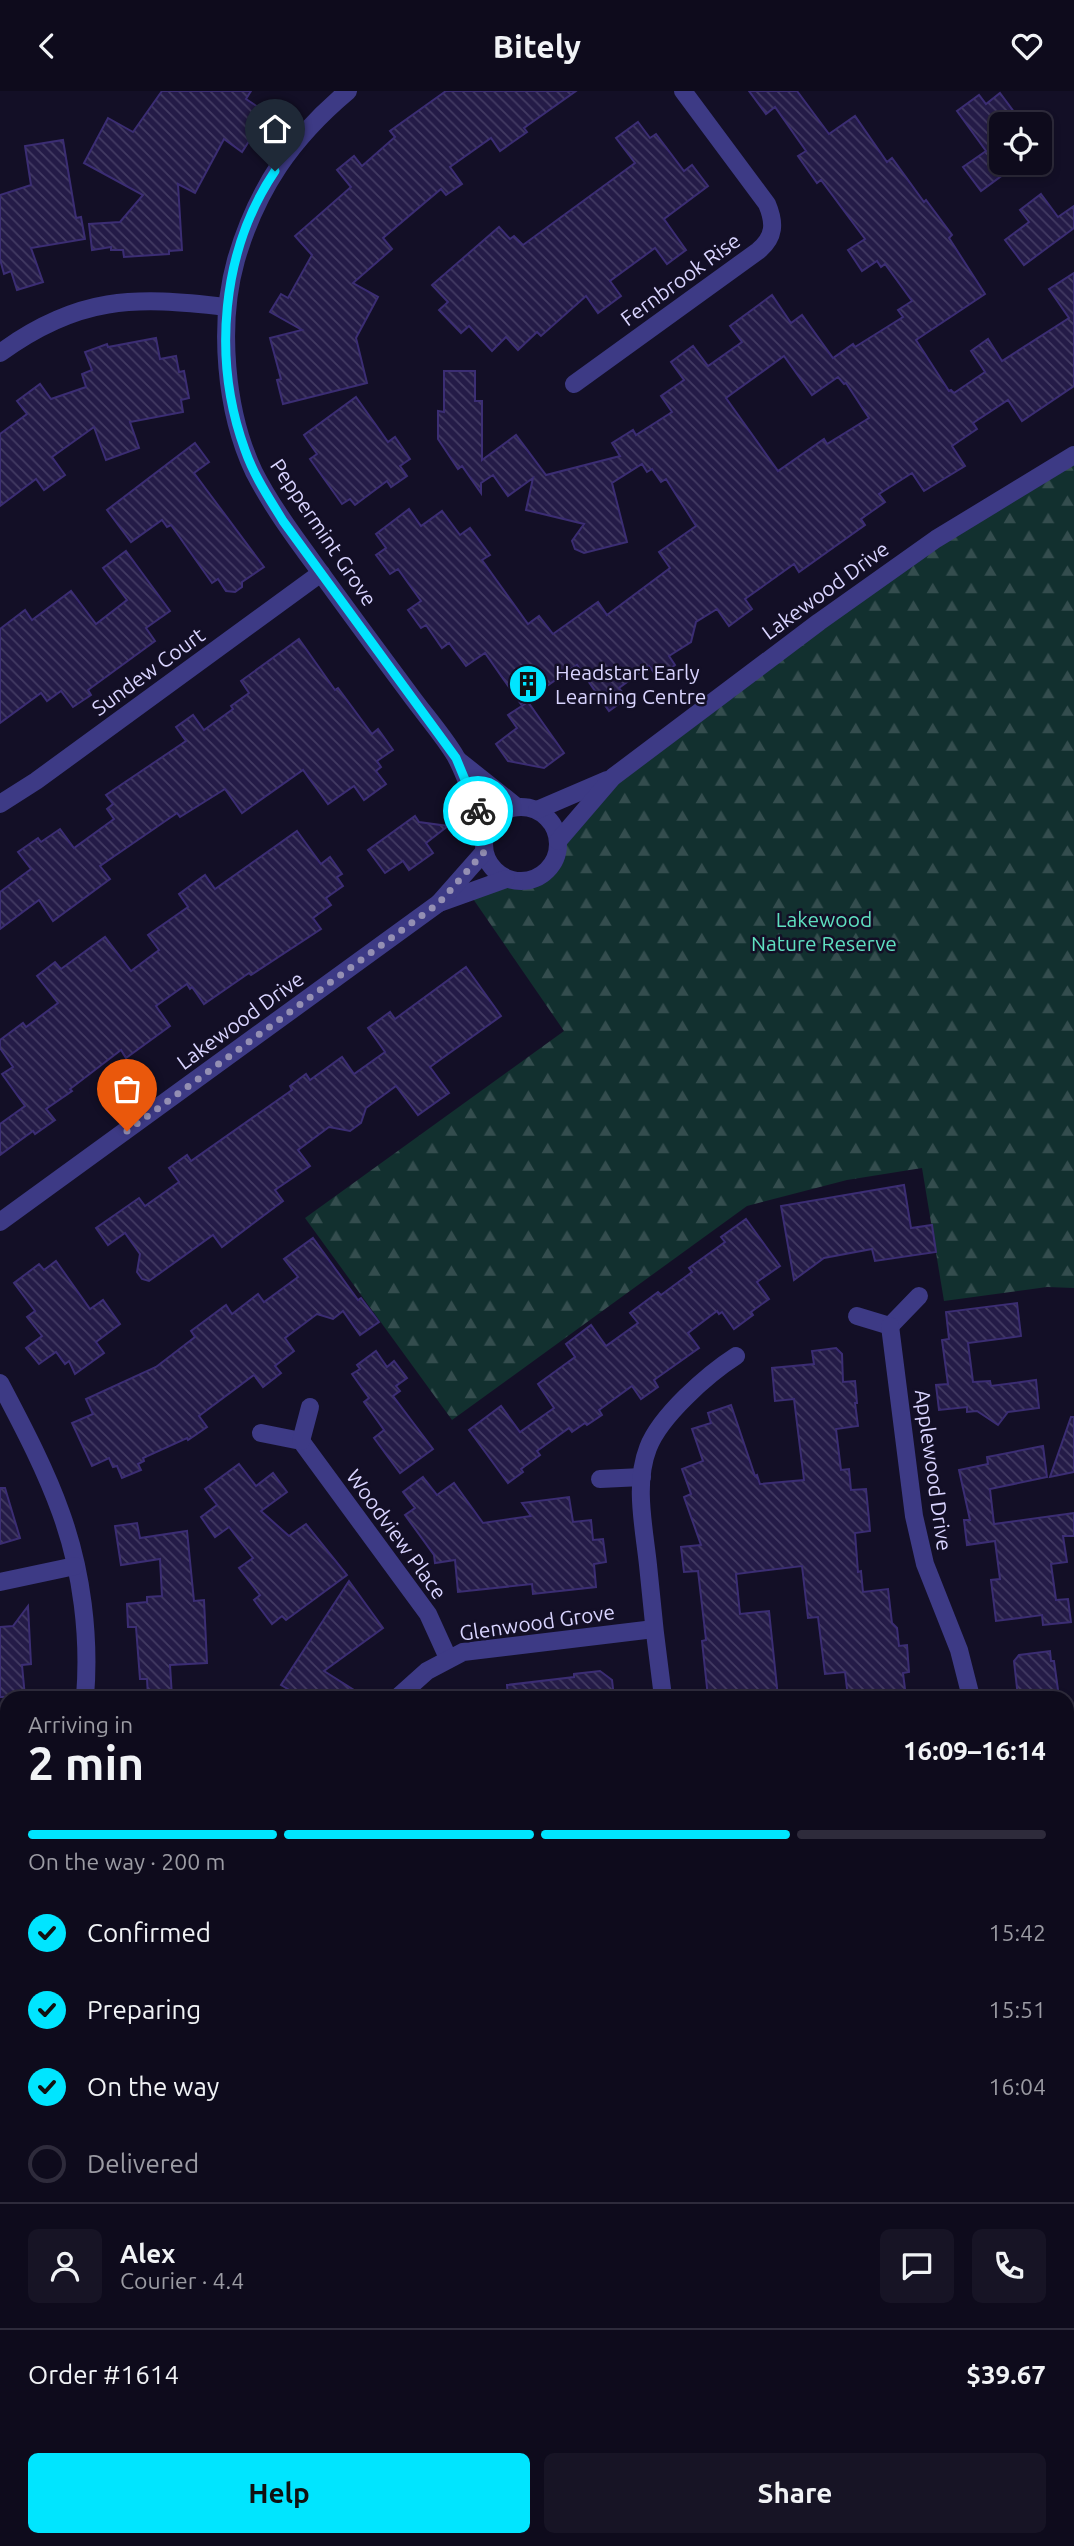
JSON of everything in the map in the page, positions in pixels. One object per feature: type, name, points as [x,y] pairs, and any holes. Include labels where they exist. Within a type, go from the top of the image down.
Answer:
[{"type":"street","name":"Peppermint Grove","points":[[348,91],[305,130],[266,185],[241,244],[226,307],[229,374],[236,416],[245,450],[265,493],[456,758],[486,831]]},
{"type":"street","name":"Fernbrook Rise","points":[[574,384],[758,251],[772,235],[773,221],[767,204],[683,91]]},
{"type":"street","points":[[0,353],[38,328],[100,305],[153,300],[226,307]]},
{"type":"street","name":"Lakewood Drive","points":[[558,841],[613,777],[900,563],[1074,455]]},
{"type":"street","name":"Sundew Court","points":[[0,804],[36,781],[321,573]]},
{"type":"street","name":"Peppermint Grove","points":[[456,758],[517,807]]},
{"type":"street","name":"Lakewood Drive","points":[[537,810],[613,777]]},
{"type":"street","points":[[517,807],[537,810],[548,818],[558,841],[552,866],[543,875],[519,882],[506,879],[496,872],[488,863],[484,852],[486,831],[498,814],[517,807]]},
{"type":"street","name":"Lakewood Drive","points":[[0,1222],[439,903],[484,852]]},
{"type":"street","name":"Lakewood Drive","points":[[439,903],[506,879]]},
{"type":"street","points":[[857,1316],[890,1326],[919,1296]]},
{"type":"street","name":"Applewood Drive","points":[[890,1326],[914,1516],[925,1565],[959,1650],[969,1691]]},
{"type":"street","points":[[662,1691],[641,1495],[649,1445],[662,1426],[710,1374],[736,1356]]},
{"type":"street","points":[[0,1383],[51,1486],[67,1532],[85,1631],[85,1691]]},
{"type":"street","points":[[261,1433],[301,1441],[310,1407]]},
{"type":"street","name":"Woodview Place","points":[[301,1441],[428,1614],[448,1658]]},
{"type":"street","points":[[600,1479],[642,1477]]},
{"type":"street","points":[[0,1582],[75,1566]]},
{"type":"street","name":"Glenwood Grove","points":[[404,1691],[415,1680],[448,1658],[463,1653],[654,1629]]},
{"type":"green space","name":"Lakewood Nature Reserve","points":[[1074,455],[1074,1288],[1047,1287],[944,1301],[922,1168],[847,1180],[747,1206],[452,1420],[305,1218],[564,1031],[469,893],[491,883],[530,880],[543,874],[552,863],[558,841],[613,777],[819,622]]},
{"type":"building","points":[[162,91],[251,91],[246,99],[261,109],[249,128],[255,132],[242,152],[224,139],[195,193],[178,184],[182,250],[169,251],[169,254],[124,257],[123,250],[111,250],[111,247],[92,250],[89,224],[120,222],[143,195],[84,163],[108,118],[133,132]]},
{"type":"building","points":[[446,91],[576,91],[524,128],[527,132],[500,151],[491,138],[450,167],[462,184],[446,195],[441,189],[383,238],[392,249],[353,283],[378,297],[356,338],[367,383],[283,404],[277,380],[281,379],[270,338],[302,330],[270,312],[281,294],[288,298],[312,255],[295,236],[351,187],[337,170],[354,156],[362,166],[395,137],[390,131]]},
{"type":"building","points":[[749,91],[797,91],[829,134],[855,116],[887,162],[892,158],[952,235],[949,238],[985,294],[916,340],[949,391],[954,393],[985,372],[971,351],[988,339],[1002,361],[1069,318],[1049,289],[1074,273],[1074,386],[1022,421],[1008,400],[973,423],[977,429],[952,446],[965,466],[924,491],[912,473],[879,494],[885,502],[861,519],[865,525],[799,572],[794,564],[745,599],[752,609],[729,626],[717,609],[696,622],[691,642],[669,656],[675,665],[658,678],[649,666],[619,688],[627,698],[609,711],[577,665],[521,704],[485,653],[466,666],[449,643],[442,648],[426,625],[421,628],[408,610],[421,601],[398,569],[390,574],[376,555],[386,548],[376,534],[409,509],[421,526],[442,511],[460,535],[470,528],[490,555],[482,560],[528,624],[539,616],[553,634],[598,602],[607,615],[670,568],[659,552],[696,526],[666,479],[661,482],[652,469],[647,472],[642,464],[612,483],[627,542],[584,553],[575,549],[572,541],[584,524],[526,510],[533,478],[508,496],[493,475],[481,483],[481,493],[462,466],[458,469],[438,439],[438,411],[444,412],[444,371],[475,371],[475,401],[482,401],[482,460],[516,435],[546,475],[620,456],[612,443],[633,430],[636,435],[672,412],[661,396],[684,380],[671,362],[693,346],[708,366],[742,342],[730,326],[772,295],[791,323],[802,315],[833,358],[903,317],[898,310],[912,301],[885,264],[881,267],[877,261],[862,271],[848,250],[865,239],[821,180],[817,183],[798,156],[806,151],[775,107],[766,114]],"holes":[[[784,356],[812,395],[838,377],[846,383],[869,418],[827,444],[824,439],[778,471],[726,398]]]},
{"type":"building","points":[[1000,93],[1014,112],[989,112],[989,175],[1003,175],[981,191],[963,167],[986,151],[957,111],[979,95],[986,104]]},
{"type":"building","points":[[638,122],[650,138],[656,134],[684,171],[692,165],[708,186],[664,219],[686,250],[667,264],[655,248],[610,281],[621,296],[598,313],[586,296],[541,336],[537,332],[518,350],[506,337],[492,351],[469,326],[461,333],[439,310],[448,302],[432,285],[499,227],[510,239],[514,236],[523,245],[635,163],[616,138]]},
{"type":"building","points":[[63,140],[76,218],[81,217],[85,239],[31,248],[43,282],[17,290],[11,271],[4,274],[0,259],[0,195],[31,185],[25,146]]},
{"type":"building","points":[[1041,194],[1058,217],[1074,206],[1074,228],[1024,265],[1005,240],[1029,222],[1020,210]]},
{"type":"building","points":[[156,338],[160,359],[176,356],[179,372],[184,371],[189,398],[181,400],[183,412],[130,422],[139,448],[106,460],[94,427],[52,457],[65,475],[44,490],[36,479],[0,506],[0,434],[27,414],[17,401],[40,384],[51,399],[86,387],[82,374],[92,370],[85,352],[107,344],[108,347]]},
{"type":"building","points":[[356,397],[388,442],[395,437],[410,459],[400,466],[407,476],[391,487],[387,481],[355,505],[350,499],[342,504],[310,459],[317,454],[304,435]]},
{"type":"building","points":[[195,443],[209,462],[194,473],[264,567],[242,582],[242,587],[235,592],[226,591],[218,579],[212,583],[171,525],[167,527],[162,520],[131,542],[107,510]]},
{"type":"building","points":[[126,551],[170,611],[146,628],[155,641],[88,690],[91,695],[73,707],[61,691],[47,701],[41,693],[0,723],[0,629],[25,610],[32,620],[71,591],[96,624],[127,600],[103,568]]},
{"type":"building","points":[[299,639],[335,690],[338,688],[372,734],[378,729],[393,750],[377,761],[381,767],[376,771],[386,784],[364,800],[354,786],[328,804],[303,770],[242,813],[225,789],[180,817],[177,813],[100,866],[110,879],[53,921],[39,900],[0,929],[0,892],[31,869],[18,852],[38,838],[41,842],[60,829],[74,848],[114,819],[107,809],[113,804],[106,795],[186,741],[176,727],[193,715],[204,730],[233,709],[231,706],[249,693],[241,681]]},
{"type":"building","points":[[528,702],[564,753],[544,768],[508,761],[496,744],[517,728],[508,715]]},
{"type":"building","points":[[415,816],[419,822],[448,826],[426,843],[433,853],[409,870],[403,861],[385,873],[368,850]]},
{"type":"building","points":[[297,831],[321,864],[330,857],[342,874],[337,877],[343,886],[326,898],[331,905],[313,918],[321,929],[204,1004],[187,984],[156,1006],[170,1026],[126,1058],[121,1050],[46,1109],[55,1120],[35,1134],[33,1131],[0,1155],[0,1124],[25,1106],[2,1074],[13,1067],[0,1048],[0,1040],[23,1023],[26,1027],[58,1003],[37,976],[55,962],[61,969],[105,937],[131,971],[159,950],[148,935],[188,907],[179,894],[205,875],[215,889]]},
{"type":"building","points":[[466,967],[501,1016],[430,1067],[449,1093],[418,1115],[396,1086],[366,1108],[361,1123],[350,1131],[329,1127],[298,1150],[310,1166],[275,1190],[283,1201],[222,1247],[213,1235],[149,1281],[142,1279],[137,1272],[140,1254],[125,1233],[108,1245],[96,1228],[139,1198],[145,1206],[179,1182],[169,1168],[187,1155],[191,1161],[292,1090],[290,1086],[306,1074],[310,1080],[342,1057],[354,1074],[385,1052],[368,1028],[390,1012],[395,1019]]},
{"type":"building","points":[[904,1185],[911,1228],[932,1225],[936,1252],[875,1261],[872,1249],[824,1258],[794,1280],[781,1206]]},
{"type":"building","points":[[746,1219],[780,1266],[757,1282],[769,1299],[734,1329],[722,1312],[719,1314],[717,1311],[688,1333],[699,1348],[654,1380],[658,1387],[641,1399],[632,1386],[599,1410],[602,1415],[572,1432],[569,1428],[537,1451],[540,1455],[508,1483],[469,1430],[501,1406],[520,1432],[554,1408],[538,1384],[575,1357],[566,1344],[591,1325],[606,1346],[638,1323],[630,1313],[692,1272],[689,1268],[725,1242],[721,1237]]},
{"type":"building","points":[[313,1238],[358,1300],[361,1298],[379,1322],[360,1335],[343,1311],[333,1319],[317,1314],[285,1338],[294,1351],[275,1366],[281,1373],[263,1387],[254,1375],[199,1416],[207,1427],[188,1440],[187,1438],[143,1458],[144,1461],[138,1464],[141,1470],[122,1478],[117,1466],[113,1467],[109,1458],[92,1466],[72,1423],[93,1414],[86,1399],[156,1367],[195,1337],[191,1331],[226,1305],[232,1314],[258,1294],[264,1302],[298,1277],[284,1259]]},
{"type":"building","points":[[56,1261],[90,1309],[103,1300],[120,1324],[96,1342],[104,1353],[75,1374],[69,1361],[65,1364],[56,1352],[39,1364],[26,1348],[42,1336],[27,1317],[35,1311],[14,1283],[39,1264],[44,1270]]},
{"type":"building","points":[[1017,1303],[1021,1336],[968,1343],[973,1382],[990,1381],[991,1386],[1036,1380],[1039,1408],[1008,1412],[998,1425],[977,1411],[967,1412],[967,1407],[939,1410],[936,1385],[948,1384],[942,1340],[949,1339],[946,1312]]},
{"type":"building","points":[[836,1348],[842,1354],[843,1382],[855,1381],[858,1426],[836,1429],[841,1470],[849,1469],[851,1490],[866,1489],[870,1531],[855,1533],[858,1572],[861,1571],[863,1592],[888,1589],[892,1623],[897,1628],[899,1646],[907,1645],[909,1672],[903,1673],[905,1691],[847,1691],[845,1672],[825,1674],[818,1617],[808,1618],[802,1566],[736,1574],[740,1614],[769,1611],[777,1691],[707,1691],[702,1641],[706,1640],[698,1571],[684,1572],[681,1547],[701,1545],[684,1497],[691,1494],[682,1469],[703,1461],[692,1429],[711,1423],[708,1413],[731,1405],[760,1484],[804,1480],[794,1399],[775,1401],[772,1368],[814,1364],[812,1351]]},
{"type":"building","points":[[376,1351],[387,1367],[394,1361],[407,1378],[396,1386],[400,1391],[393,1396],[433,1449],[400,1473],[374,1438],[384,1430],[364,1402],[369,1398],[352,1374],[360,1369],[357,1365]]},
{"type":"building","points":[[1071,1417],[1074,1417],[1074,1472],[1050,1477]]},
{"type":"building","points":[[1043,1446],[1047,1477],[990,1489],[994,1524],[1074,1513],[1074,1536],[1063,1536],[1067,1562],[1051,1564],[1056,1600],[1068,1599],[1071,1622],[1043,1625],[1042,1615],[996,1621],[991,1580],[1000,1579],[995,1541],[967,1545],[964,1520],[970,1520],[959,1470],[988,1464],[987,1457]]},
{"type":"building","points":[[239,1464],[256,1486],[273,1473],[287,1492],[261,1511],[289,1536],[306,1524],[347,1575],[286,1620],[282,1616],[272,1624],[254,1600],[260,1595],[239,1568],[253,1558],[229,1527],[215,1537],[201,1517],[217,1505],[205,1489]]},
{"type":"building","points":[[423,1477],[437,1495],[454,1483],[483,1523],[531,1516],[522,1503],[569,1497],[573,1522],[591,1520],[593,1540],[603,1539],[606,1562],[594,1564],[596,1587],[533,1594],[532,1584],[458,1592],[455,1560],[435,1563],[434,1555],[405,1515],[415,1508],[403,1492]]},
{"type":"building","points":[[0,1488],[5,1488],[20,1538],[0,1544]]},
{"type":"building","points":[[137,1523],[140,1538],[187,1531],[194,1601],[204,1600],[207,1663],[170,1665],[172,1691],[148,1691],[147,1679],[140,1679],[136,1627],[128,1627],[127,1604],[147,1602],[147,1597],[162,1596],[160,1559],[121,1565],[115,1526]]},
{"type":"building","points":[[349,1581],[383,1628],[324,1671],[356,1691],[291,1691],[281,1685]]},
{"type":"building","points":[[28,1606],[31,1664],[22,1665],[24,1691],[0,1691],[0,1627],[13,1626]]},
{"type":"building","points":[[1050,1651],[1058,1691],[1017,1691],[1014,1661],[1019,1655]]},
{"type":"building","points":[[600,1671],[612,1680],[613,1691],[508,1691],[507,1685],[574,1677],[574,1674]]},
{"type":"way so far","points":[[127,1131],[439,903],[484,852],[486,831],[478,811]]},
{"type":"place","name":"Headstart Early Learning Centre","points":[[528,684]]},
{"type":"route","points":[[275,171],[252,213],[232,274],[226,307],[229,374],[245,450],[265,493],[283,521],[456,758],[478,811]]}]
